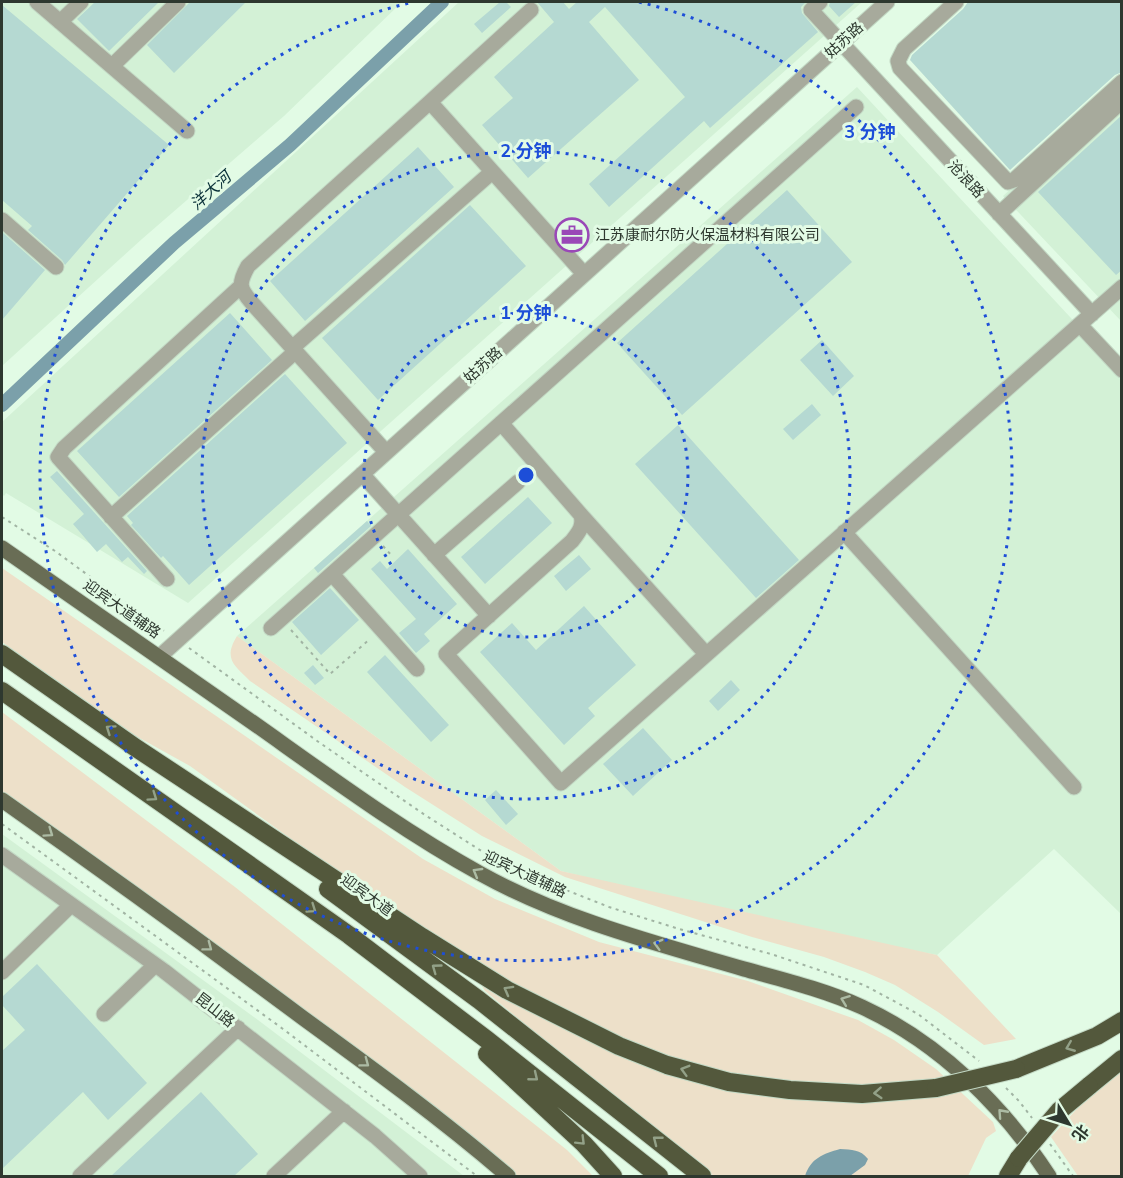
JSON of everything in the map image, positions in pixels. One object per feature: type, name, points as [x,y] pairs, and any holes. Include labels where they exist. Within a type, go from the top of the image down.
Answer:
[{"type":"highway","name":"迎宾大道","points":[[2,654],[130,744],[479,1000],[702,1176]]},
{"type":"highway","points":[[2,691],[349,935],[486,1039],[658,1176]]},
{"type":"highway","points":[[130,744],[507,990],[619,1046],[667,1065],[739,1084],[790,1090],[862,1094],[936,1088],[1016,1069],[1097,1036],[1122,1022]]},
{"type":"highway","points":[[349,935],[504,1069],[584,1144],[614,1176]]},
{"type":"highway","points":[[1008,1176],[1019,1158],[1059,1111],[1122,1059]]},
{"type":"main road","name":"迎宾大道辅路","points":[[2,548],[393,820],[483,876],[550,907],[632,936],[817,990],[862,1007],[893,1023],[927,1045],[964,1074],[1023,1137],[1049,1176]]},
{"type":"main road","points":[[2,800],[146,901],[346,1049],[508,1176]]},
{"type":"street","points":[[37,2],[188,131]]},
{"type":"street","points":[[60,22],[81,2]]},
{"type":"street","points":[[112,66],[178,2]]},
{"type":"street","name":"沧浪路","points":[[820,2],[811,10],[999,214],[1086,319],[1122,370]]},
{"type":"street","name":"姑苏路","points":[[159,657],[887,2]]},
{"type":"street","points":[[956,2],[904,49],[898,61],[900,68],[1008,182],[1014,180],[1122,82]]},
{"type":"street","points":[[167,579],[58,457],[60,452],[240,287],[248,266],[531,10]]},
{"type":"street","points":[[999,214],[1122,101]]},
{"type":"street","points":[[430,102],[584,274]]},
{"type":"street","points":[[276,624],[856,107]]},
{"type":"street","points":[[111,517],[492,172]]},
{"type":"street","points":[[2,207],[24,226]]},
{"type":"street","points":[[2,220],[56,267]]},
{"type":"street","points":[[240,287],[242,292],[386,452]]},
{"type":"street","points":[[581,515],[583,523],[572,541],[446,654],[561,783],[1121,289]]},
{"type":"street","points":[[501,423],[706,654]]},
{"type":"street","points":[[362,474],[489,616]]},
{"type":"street","points":[[434,555],[518,482]]},
{"type":"street","points":[[844,532],[1074,787]]},
{"type":"street","points":[[332,574],[417,669]]},
{"type":"street","name":"昆山路","points":[[2,855],[155,964],[344,1111],[420,1176]]},
{"type":"street","points":[[2,972],[71,905]]},
{"type":"street","points":[[104,1014],[155,964]]},
{"type":"street","points":[[80,1176],[238,1028]]},
{"type":"street","points":[[274,1176],[344,1111]]},
{"type":"path","points":[[2,517],[55,551],[320,743],[483,852],[533,877],[609,907],[771,954],[864,985],[918,1014],[980,1062]]},
{"type":"path","points":[[276,624],[330,674],[381,629]]},
{"type":"path","points":[[2,824],[283,1029],[477,1176]]},
{"type":"path","points":[[1004,1085],[1033,1119]]},
{"type":"path","points":[[1046,1138],[1073,1176]]},
{"type":"shaded area","points":[[2,2],[402,2],[284,116],[142,239],[2,366]]},
{"type":"shaded area","points":[[459,2],[862,2],[188,603],[6,493],[4,496],[2,494],[2,422]]},
{"type":"shaded area","points":[[857,87],[1121,372],[1121,914],[1054,849],[937,955],[759,920],[561,871],[237,636]]},
{"type":"shaded area","points":[[1121,88],[1121,321],[1003,196]]},
{"type":"shaded area","points":[[2,568],[423,859],[495,899],[599,942],[748,981],[858,1020],[894,1040],[936,1069],[993,1122],[996,1131],[986,1138],[968,1176],[708,1176],[485,991],[467,960],[301,846],[190,766],[136,736],[2,642]]},
{"type":"shaded area","points":[[237,636],[561,871],[937,955],[1016,1039],[984,1045],[895,985],[865,972],[824,957],[752,937],[565,877],[482,836],[405,787],[250,681],[232,661],[231,650]]},
{"type":"shaded area","points":[[2,712],[235,887],[567,1150],[593,1176],[514,1176],[347,1042],[143,891],[2,792]]},
{"type":"shaded area","points":[[2,834],[258,1020],[464,1176],[2,1176]]},
{"type":"shaded area","points":[[1121,1067],[1121,1176],[1078,1176],[1051,1137],[1097,1087]]},
{"type":"water","points":[[840,1149],[859,1152],[868,1159],[865,1165],[850,1176],[805,1176],[814,1161]]},
{"type":"building","points":[[95,2],[159,2],[109,51],[77,19]]},
{"type":"building","points":[[190,2],[246,2],[174,73],[147,45]]},
{"type":"building","points":[[500,2],[506,2],[511,7],[482,33],[474,24]]},
{"type":"building","points":[[537,2],[563,2],[569,9],[577,2],[806,2],[801,7],[802,13],[818,32],[710,128],[704,121],[609,207],[589,184],[685,97],[605,7],[589,22],[639,80],[528,178],[482,125],[513,98],[494,77],[554,22]]},
{"type":"building","points":[[830,2],[856,2],[839,17],[829,6]]},
{"type":"building","points":[[968,2],[1122,2],[1122,72],[1115,75],[1010,170],[910,60],[912,55]]},
{"type":"building","points":[[2,5],[169,145],[65,265],[28,230],[32,226],[2,200]]},
{"type":"building","points":[[1122,115],[1122,270],[1116,275],[1038,192]]},
{"type":"building","points":[[418,147],[454,187],[305,321],[270,281]]},
{"type":"building","points":[[787,190],[852,262],[682,415],[617,343]]},
{"type":"building","points":[[470,205],[526,266],[378,400],[322,338]]},
{"type":"building","points":[[2,232],[45,270],[2,320]]},
{"type":"building","points":[[230,313],[272,360],[119,497],[77,451]]},
{"type":"building","points":[[822,340],[854,376],[833,396],[800,360]]},
{"type":"building","points":[[285,374],[347,443],[189,585],[131,525],[133,523],[127,516]]},
{"type":"building","points":[[812,404],[821,415],[793,440],[783,429]]},
{"type":"building","points":[[678,425],[799,560],[756,598],[635,464]]},
{"type":"building","points":[[57,471],[147,571],[144,574],[128,557],[122,562],[106,544],[97,552],[73,524],[84,514],[50,477]]},
{"type":"building","points":[[528,497],[552,523],[485,584],[461,557]]},
{"type":"building","points":[[367,521],[371,526],[318,573],[314,568]]},
{"type":"building","points":[[408,549],[457,604],[424,634],[430,641],[416,653],[399,633],[416,619],[371,569],[380,561],[387,569]]},
{"type":"building","points":[[579,555],[591,569],[566,591],[554,576]]},
{"type":"building","points":[[330,588],[359,620],[321,655],[292,622]]},
{"type":"building","points":[[584,606],[636,665],[588,708],[595,716],[564,745],[480,652],[512,623],[536,650]]},
{"type":"building","points":[[385,655],[449,725],[431,742],[367,672]]},
{"type":"building","points":[[313,665],[324,678],[315,685],[304,673]]},
{"type":"building","points":[[731,680],[740,690],[718,711],[709,701]]},
{"type":"building","points":[[643,728],[672,760],[633,796],[603,764]]},
{"type":"building","points":[[496,790],[518,814],[506,825],[485,800]]},
{"type":"building","points":[[37,964],[147,1083],[108,1120],[83,1092],[2,1169],[2,1051],[25,1030],[2,1005],[2,997]]},
{"type":"building","points":[[201,1092],[258,1154],[234,1176],[111,1176]]},
{"type":"waterway","name":"洋大河","points":[[2,405],[174,243],[290,145],[442,2]]},
{"type":"place","name":"江苏康耐尔防火保温材料有限公司","points":[[572,235]]}]
